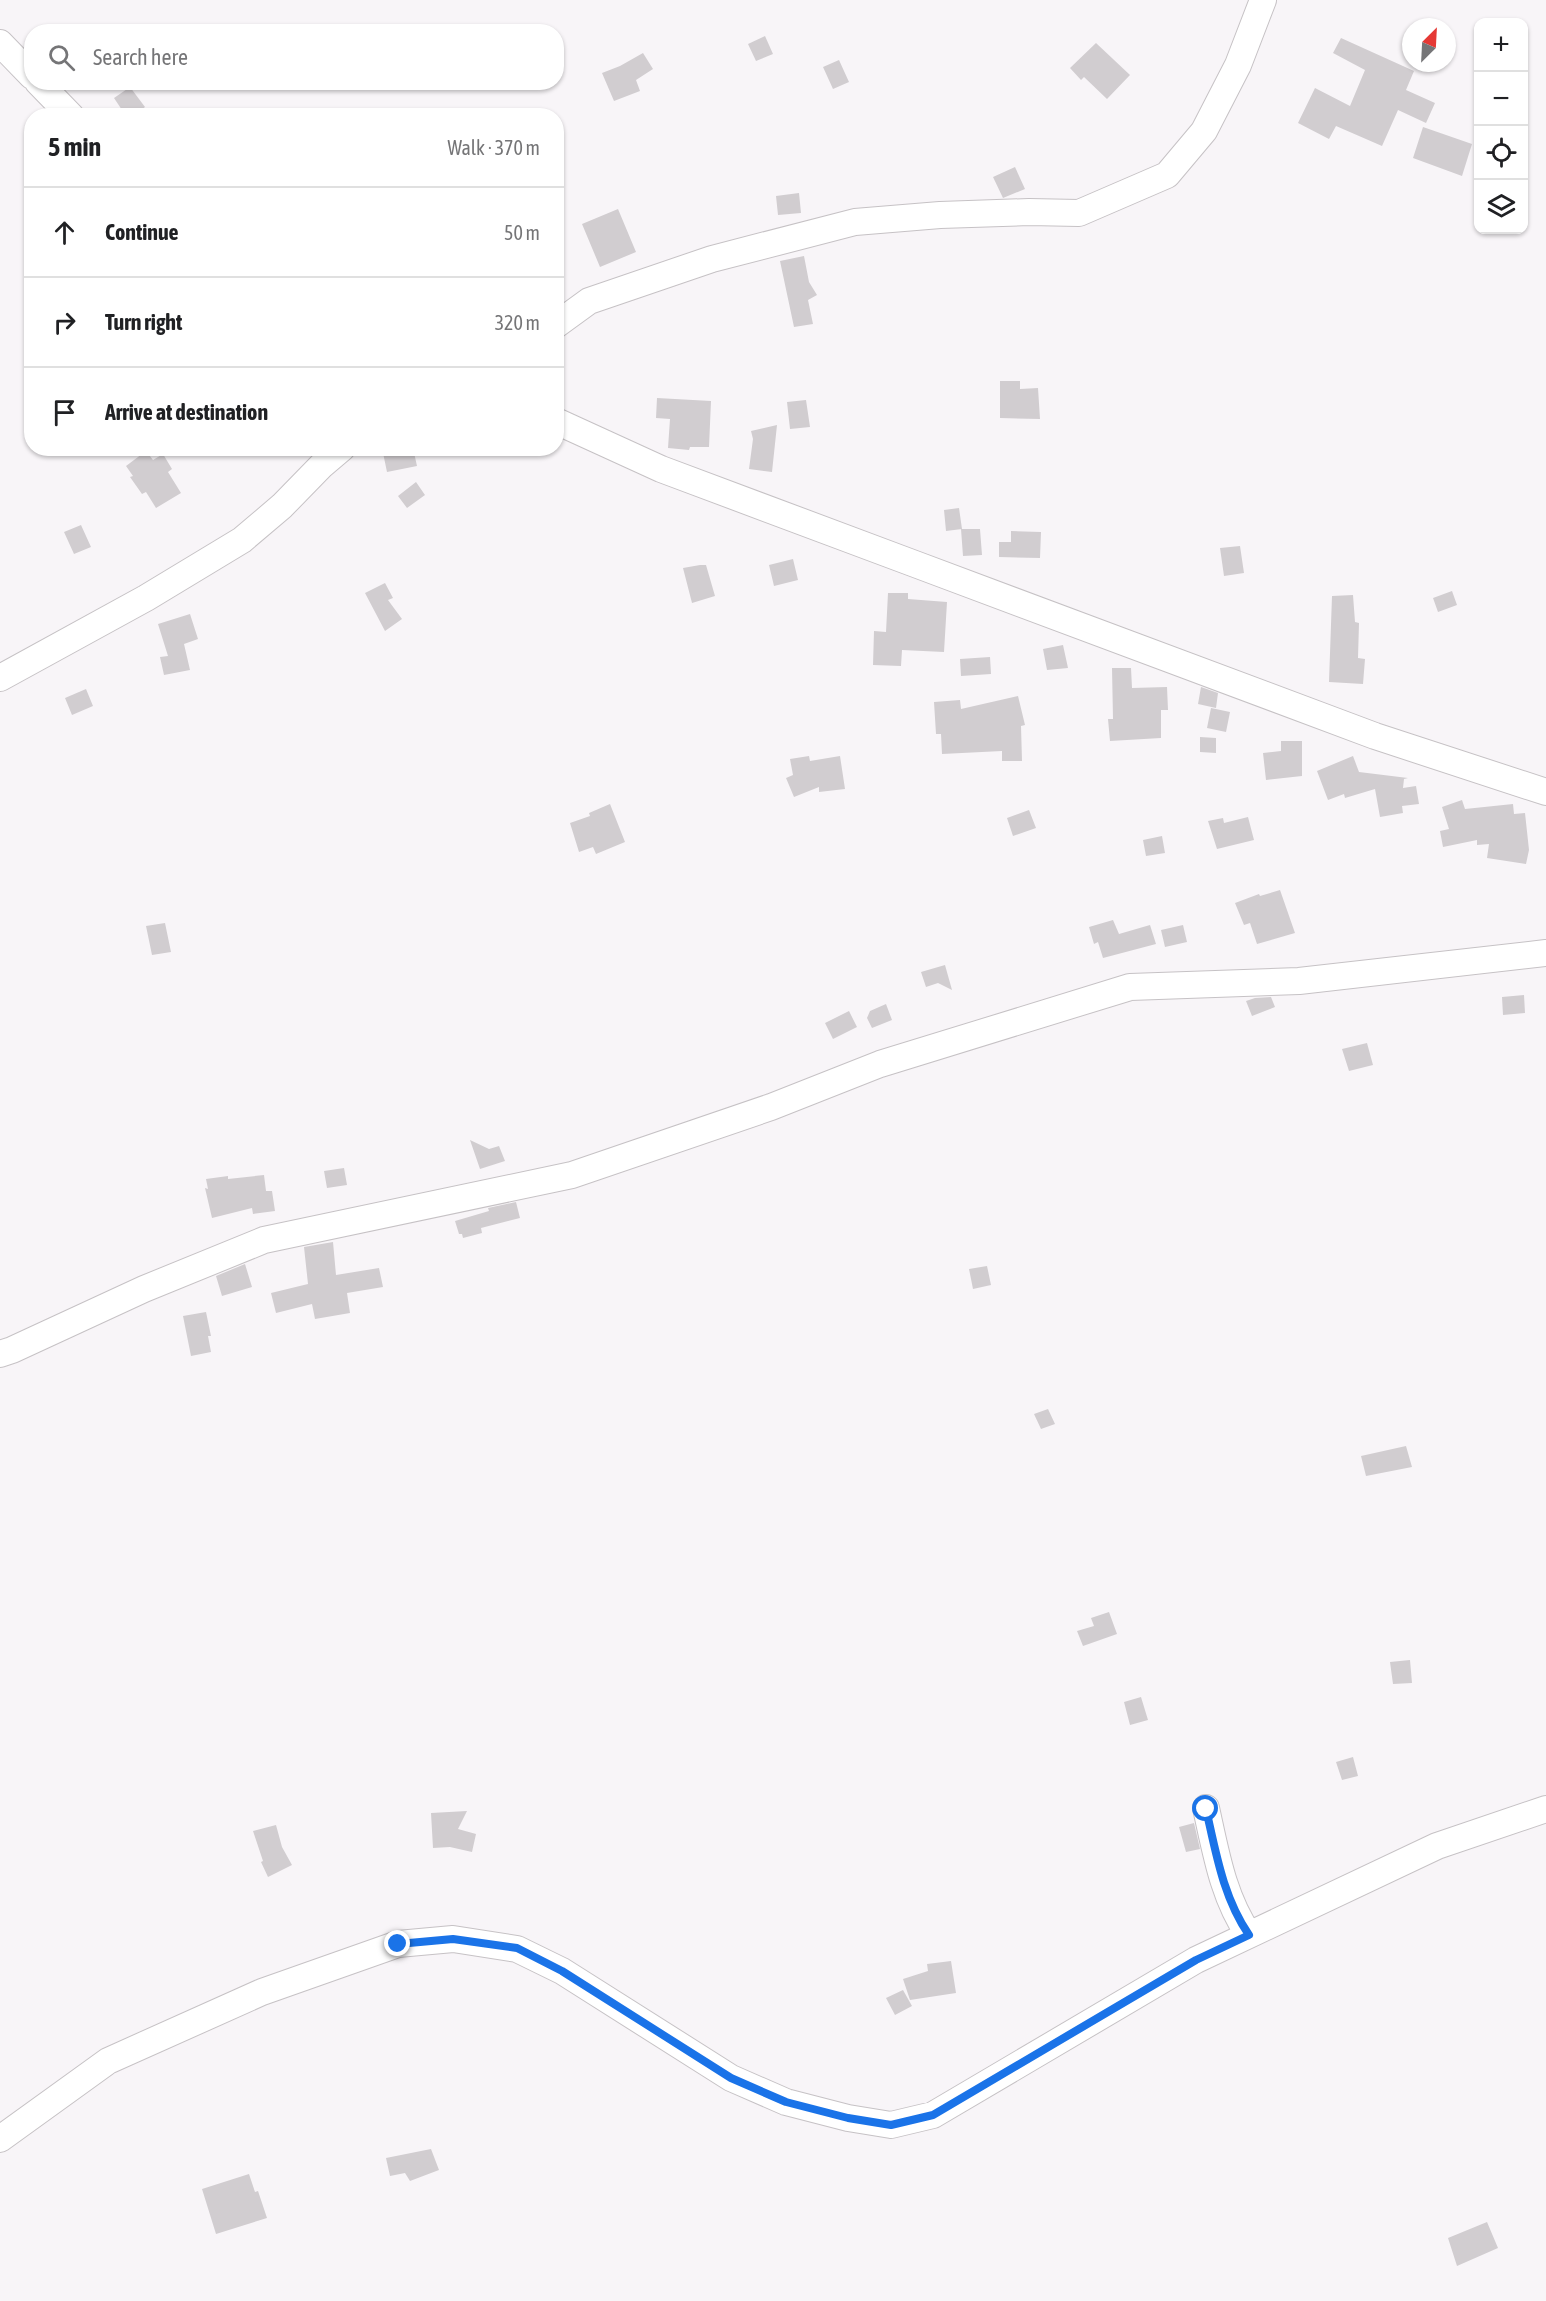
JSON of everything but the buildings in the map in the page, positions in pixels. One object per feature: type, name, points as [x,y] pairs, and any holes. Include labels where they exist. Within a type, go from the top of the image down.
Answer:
[{"type":"street","points":[[564,319],[589,301],[712,259],[855,222],[940,215],[1079,213],[1167,175],[1204,131],[1238,65],[1263,0]]},
{"type":"street","points":[[0,43],[24,68]]},
{"type":"street","points":[[46,90],[62,108]]},
{"type":"street","points":[[564,425],[661,469],[870,548],[1375,736],[1546,792]]},
{"type":"street","points":[[0,678],[146,598],[242,540],[282,506],[333,456]]},
{"type":"street","points":[[0,1354],[144,1289],[264,1240],[572,1176],[771,1107],[880,1064],[1130,987],[1299,981],[1546,953]]},
{"type":"street","points":[[1206,1809],[1222,1882],[1239,1920],[1249,1935]]},
{"type":"street","points":[[0,2139],[108,2061],[262,1992],[398,1944],[453,1939],[517,1948],[562,1971],[731,2078],[786,2102],[848,2118],[891,2125],[933,2115],[1196,1960],[1437,1846],[1546,1809]]},
{"type":"route","points":[[398,1944],[453,1939],[517,1948],[562,1971],[731,2078],[786,2102],[848,2118],[891,2125],[933,2115],[1196,1960],[1249,1935],[1239,1920],[1222,1882],[1206,1809]]}]
